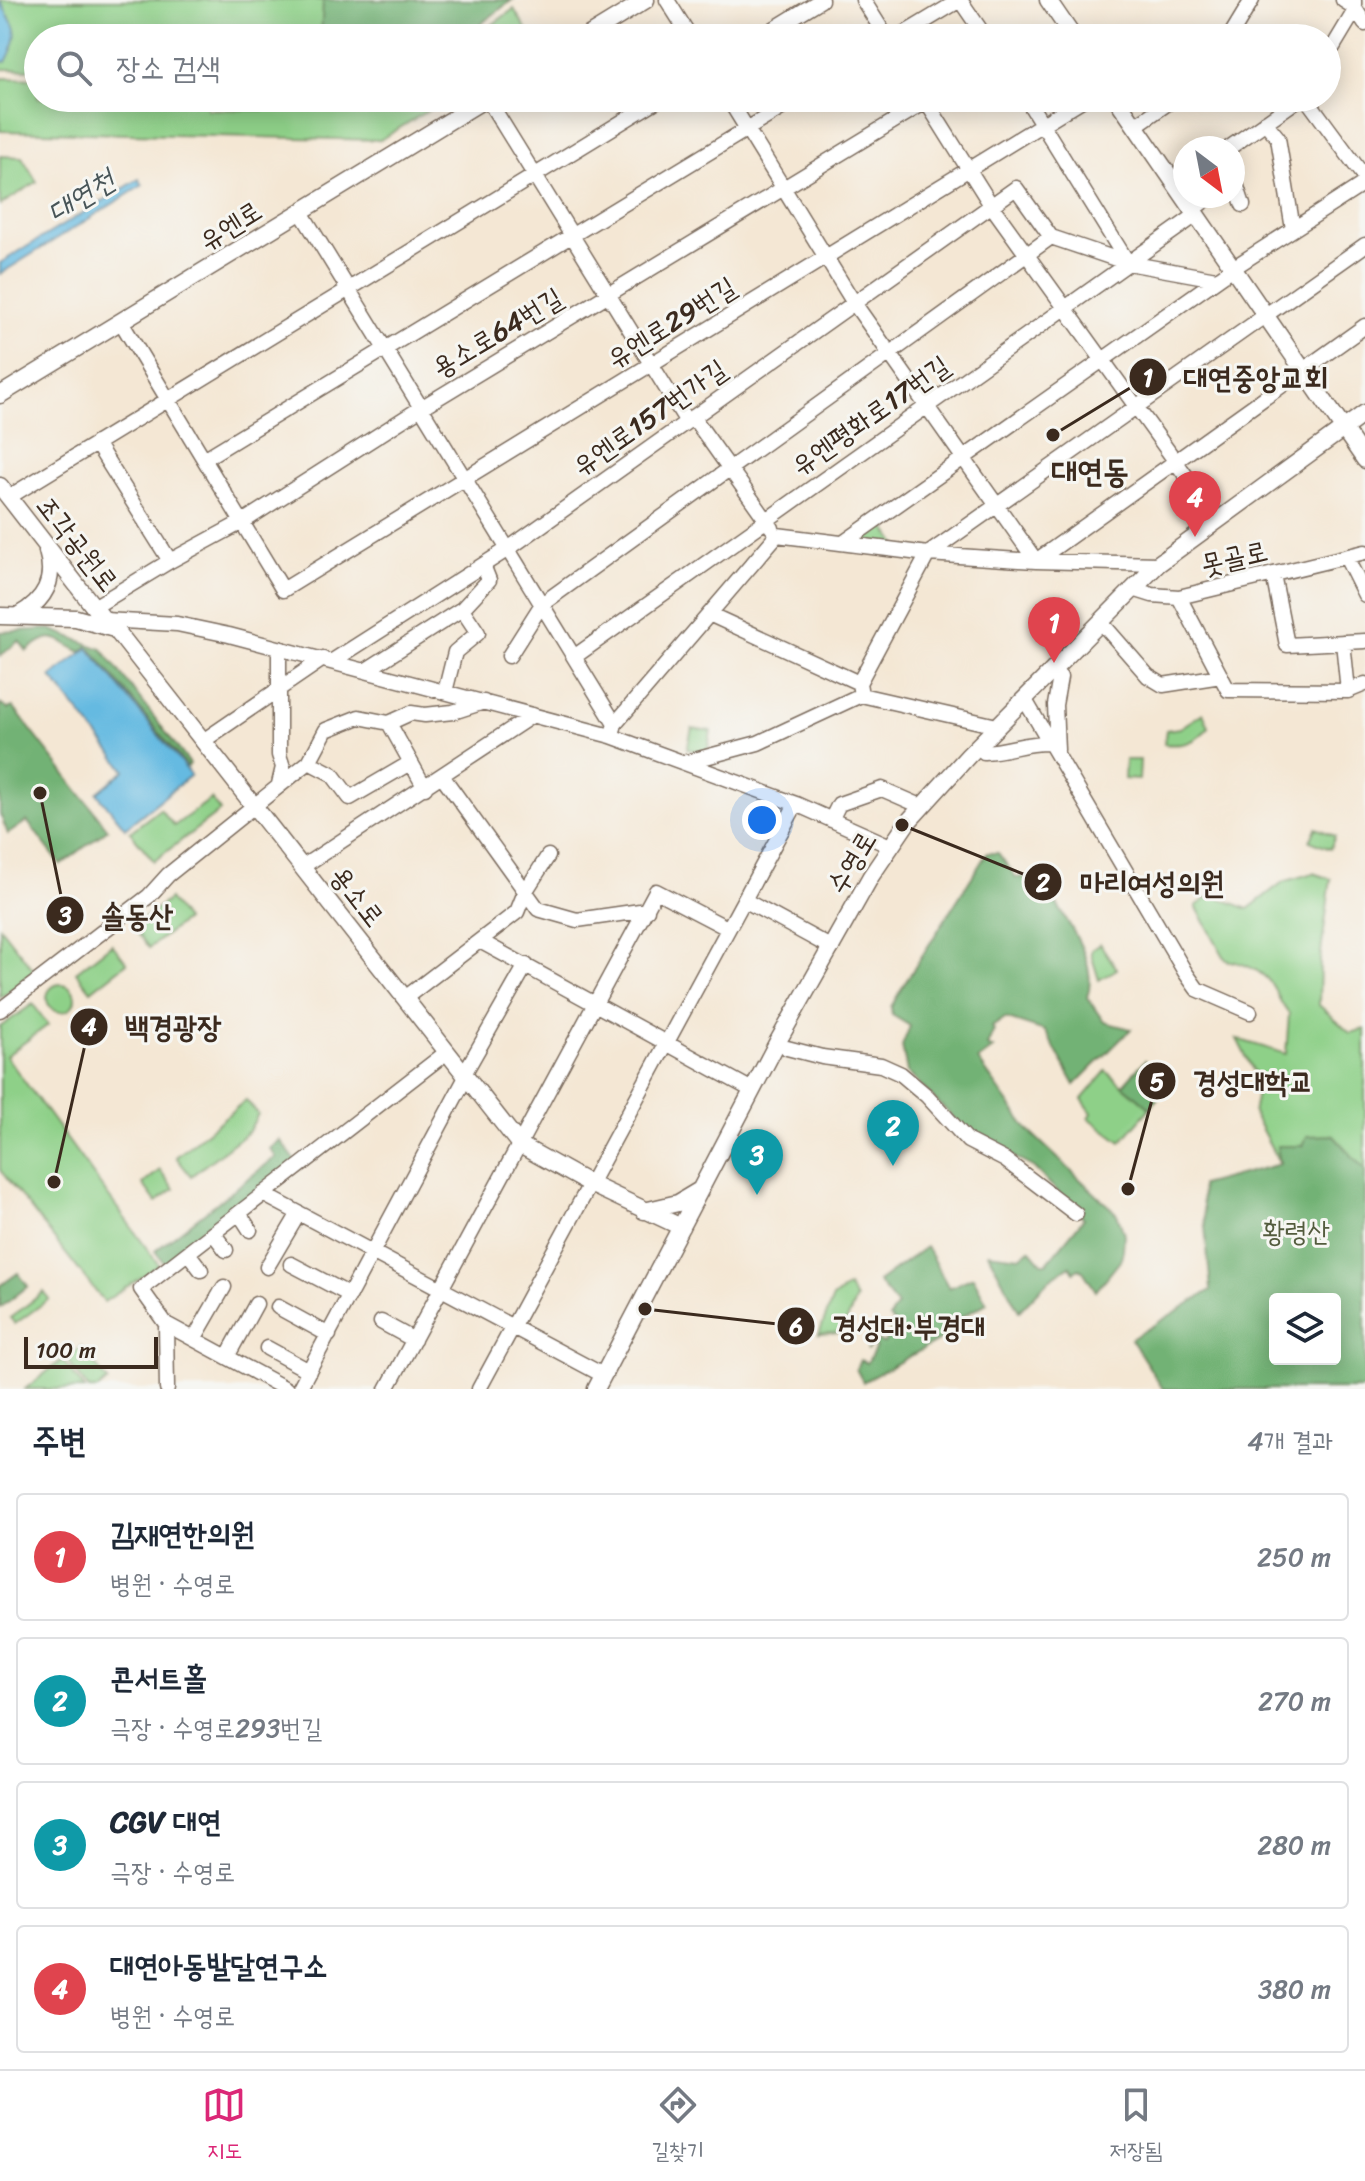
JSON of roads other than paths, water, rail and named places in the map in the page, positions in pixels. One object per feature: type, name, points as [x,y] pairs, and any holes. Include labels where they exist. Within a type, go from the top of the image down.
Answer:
[{"type":"main road","points":[[607,24],[646,0]]},
{"type":"main road","points":[[1048,0],[1064,24]]},
{"type":"main road","name":"유엔로","points":[[0,395],[464,112]]},
{"type":"main road","points":[[1126,112],[1173,173]]},
{"type":"main road","points":[[1192,208],[1365,460]]},
{"type":"main road","name":"수영로","points":[[602,1384],[903,844],[931,808],[1138,591],[1345,433],[1365,413]]},
{"type":"main road","name":"수영로","points":[[602,1384],[752,1090],[890,846],[921,806],[997,726],[1060,677],[1107,629],[1158,564],[1217,519],[1345,433],[1365,425]]},
{"type":"main road","name":"조각공원로","points":[[4,491],[105,619]]},
{"type":"main road","points":[[19,615],[35,606],[50,579],[52,565],[46,545]]},
{"type":"main road","points":[[0,616],[105,619]]},
{"type":"main road","name":"용소로","points":[[105,619],[520,1145],[590,1184],[681,1227]]},
{"type":"main road","points":[[644,1211],[678,1203],[701,1189]]},
{"type":"street","points":[[667,0],[682,24]]},
{"type":"street","points":[[782,24],[821,0]]},
{"type":"street","points":[[863,0],[878,24]]},
{"type":"street","points":[[920,24],[960,0],[976,24]]},
{"type":"street","points":[[1237,24],[1252,0]]},
{"type":"street","points":[[1343,0],[1354,6],[1365,24]]},
{"type":"street","points":[[1341,31],[1354,6]]},
{"type":"street","points":[[496,112],[651,365],[777,535],[928,554],[1158,564]]},
{"type":"street","points":[[4,491],[96,443],[638,112]]},
{"type":"street","points":[[737,112],[854,303],[1036,561]]},
{"type":"street","points":[[204,459],[775,112]]},
{"type":"street","name":"용소로64번길","points":[[105,619],[170,561],[244,521],[421,408],[907,112]]},
{"type":"street","points":[[934,112],[991,205],[1217,519]]},
{"type":"street","points":[[1036,112],[1128,263]]},
{"type":"street","name":"유엔로29번길","points":[[244,521],[283,590],[1063,112]]},
{"type":"street","points":[[1135,126],[1155,112]]},
{"type":"street","points":[[1245,136],[1280,112]]},
{"type":"street","points":[[843,543],[1216,279],[1365,181],[1316,112]]},
{"type":"street","points":[[1265,122],[1278,138],[1293,229]]},
{"type":"street","name":"유엔로157번가길","points":[[203,741],[279,689],[508,549],[1016,188],[1051,237]]},
{"type":"street","name":"유엔평화로17번길","points":[[574,657],[1128,263],[1198,208]]},
{"type":"street","points":[[301,212],[574,657],[613,730]]},
{"type":"street","points":[[509,656],[542,604],[1051,237],[1128,263],[1216,279]]},
{"type":"street","points":[[687,762],[758,743],[860,689],[928,554],[1365,245]]},
{"type":"street","points":[[121,322],[244,521]]},
{"type":"street","points":[[1036,561],[1365,326]]},
{"type":"street","points":[[96,443],[170,561]]},
{"type":"street","points":[[613,730],[777,535]]},
{"type":"street","name":"못골로","points":[[1138,591],[1179,597],[1365,552]]},
{"type":"street","points":[[1346,557],[1365,595]]},
{"type":"street","points":[[365,671],[462,609],[489,580],[483,565]]},
{"type":"street","points":[[1273,574],[1287,645],[1365,641]]},
{"type":"street","points":[[1179,597],[1228,690],[1348,691],[1365,684]]},
{"type":"street","points":[[445,692],[455,652],[478,633],[462,609]]},
{"type":"street","points":[[709,614],[860,689],[997,726]]},
{"type":"street","points":[[105,619],[177,624],[533,715],[613,730],[796,804],[890,846]]},
{"type":"street","points":[[1107,629],[1148,676],[1163,685],[1221,676]]},
{"type":"street","points":[[1343,642],[1348,691]]},
{"type":"street","points":[[279,648],[279,755],[283,767],[279,784]]},
{"type":"street","points":[[1054,748],[1060,677]]},
{"type":"street","points":[[0,1010],[149,896],[168,875],[234,824],[279,784],[290,780],[309,762],[326,730],[359,717],[389,723],[411,713],[453,712],[484,702]]},
{"type":"street","points":[[1027,704],[1191,980],[1205,993],[1250,1012]]},
{"type":"street","points":[[302,867],[533,715]]},
{"type":"street","points":[[389,723],[425,788]]},
{"type":"street","points":[[984,752],[1008,750],[1034,741],[1054,748]]},
{"type":"street","points":[[309,762],[332,774],[350,798],[410,763]]},
{"type":"street","points":[[443,777],[538,909],[577,920],[647,910]]},
{"type":"street","points":[[831,820],[839,804],[882,789],[921,806]]},
{"type":"street","points":[[479,1389],[796,804]]},
{"type":"street","points":[[405,998],[517,912],[525,892],[548,856]]},
{"type":"street","points":[[387,1389],[656,891],[727,928]]},
{"type":"street","points":[[744,900],[832,948]]},
{"type":"street","points":[[480,941],[752,1090]]},
{"type":"street","points":[[299,1389],[526,965]]},
{"type":"street","points":[[787,1048],[822,1057],[881,1065],[901,1074],[927,1096],[968,1141],[1005,1160],[1076,1214]]},
{"type":"street","points":[[286,1389],[166,1324],[141,1289],[447,1052]]},
{"type":"street","points":[[263,1194],[512,1327],[602,1384]]},
{"type":"street","points":[[239,1213],[250,1230]]},
{"type":"street","points":[[267,1267],[299,1213]]},
{"type":"street","points":[[213,1233],[226,1250]]},
{"type":"street","points":[[188,1253],[201,1270]]},
{"type":"street","points":[[291,1264],[350,1295]]},
{"type":"street","points":[[194,1339],[224,1287]]},
{"type":"street","points":[[227,1357],[256,1304]]},
{"type":"street","points":[[278,1307],[329,1335]]},
{"type":"street","points":[[381,1322],[414,1340]]},
{"type":"street","points":[[166,1324],[167,1389]]},
{"type":"street","points":[[267,1348],[309,1371]]},
{"type":"water","points":[[0,0],[16,35],[6,62],[0,61]]},
{"type":"water","points":[[139,179],[143,185],[0,274],[0,263]]},
{"type":"water","points":[[88,648],[191,775],[125,828],[97,793],[125,770],[51,677]]},
{"type":"place","name":"대연중앙교회","points":[[1053,435]]},
{"type":"place","name":"대연아동발달연구소","points":[[1195,537]]},
{"type":"place","name":"김재연한의원","points":[[1054,663]]},
{"type":"place","name":"솔동산","points":[[40,793]]},
{"type":"place","name":"마리여성의원","points":[[902,825]]},
{"type":"place","name":"콘서트홀","points":[[893,1166]]},
{"type":"place","name":"백경광장","points":[[54,1182]]},
{"type":"place","name":"경성대학교","points":[[1128,1189]]},
{"type":"place","name":"CGV 대연","points":[[757,1195]]},
{"type":"place","name":"경성대·부경대","points":[[645,1309]]},
{"type":"district","name":"대연동","points":[[1090,471]]},
{"type":"water label","name":"대연천","points":[[81,196]]},
{"type":"park label","name":"황령산","points":[[1296,1231]]}]
